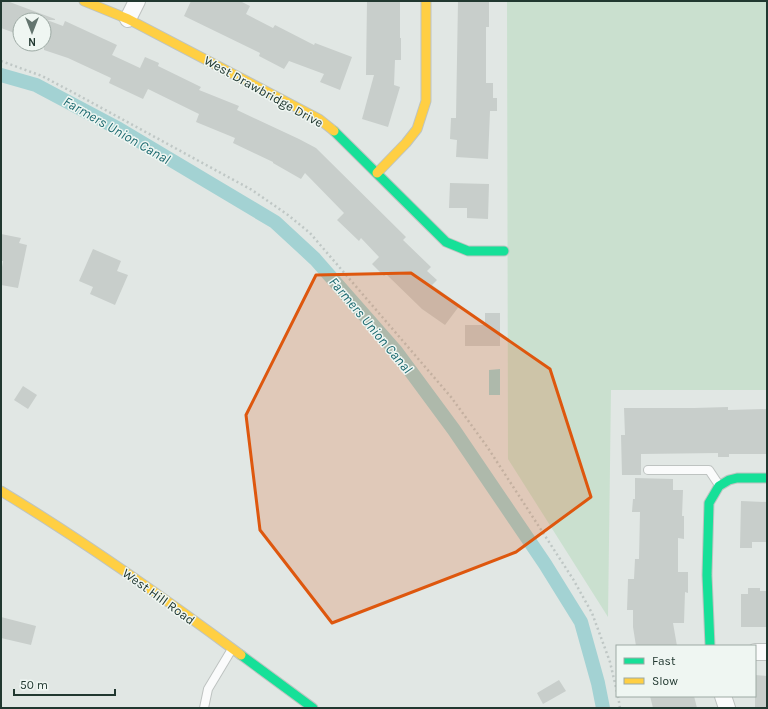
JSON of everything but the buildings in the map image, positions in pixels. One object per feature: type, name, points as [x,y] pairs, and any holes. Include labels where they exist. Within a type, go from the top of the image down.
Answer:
[{"type":"street","name":"West Drawbridge Drive","points":[[84,1],[128,19],[319,120],[340,135],[446,242],[468,251],[504,251]]},
{"type":"street","points":[[128,19],[137,1]]},
{"type":"street","points":[[377,172],[406,143],[417,129],[426,102],[426,1]]},
{"type":"street","points":[[710,645],[707,575],[709,503],[719,486],[729,480],[736,478],[767,478]]},
{"type":"street","name":"West Hill Road","points":[[1,491],[102,555],[313,708]]},
{"type":"street","points":[[756,652],[767,652]]},
{"type":"street","points":[[723,697],[727,708]]},
{"type":"lane","points":[[648,470],[709,470],[719,486]]},
{"type":"lane","points":[[204,708],[208,689],[232,649]]},
{"type":"path","points":[[1,60],[42,76],[252,190],[310,233],[451,397],[488,448],[573,579],[592,613],[610,662],[616,688]]},
{"type":"path","points":[[618,697],[620,708]]},
{"type":"highlighted area","points":[[411,273],[550,369],[591,497],[516,552],[332,623],[260,530],[246,415],[316,275]]},
{"type":"green space","points":[[507,1],[767,1],[767,390],[611,390],[608,617],[508,459]]},
{"type":"water","points":[[500,369],[500,395],[489,395],[489,370]]},
{"type":"waterway","name":"Farmers Union Canal","points":[[1,75],[36,85],[119,129],[275,222],[315,259],[395,350],[454,430],[545,564],[581,622],[598,683],[603,708]]},
{"type":"traffic: fast","points":[[334,131],[446,242],[468,251],[504,251]]},
{"type":"traffic: fast","points":[[710,645],[707,575],[709,503],[719,486],[729,480],[737,478],[767,478]]},
{"type":"traffic: fast","points":[[241,655],[313,708]]},
{"type":"traffic: slow","points":[[84,1],[128,19],[319,119],[334,131]]},
{"type":"traffic: slow","points":[[377,173],[406,143],[417,129],[426,101],[426,1]]},
{"type":"traffic: slow","points":[[1,491],[123,570],[241,655]]}]
